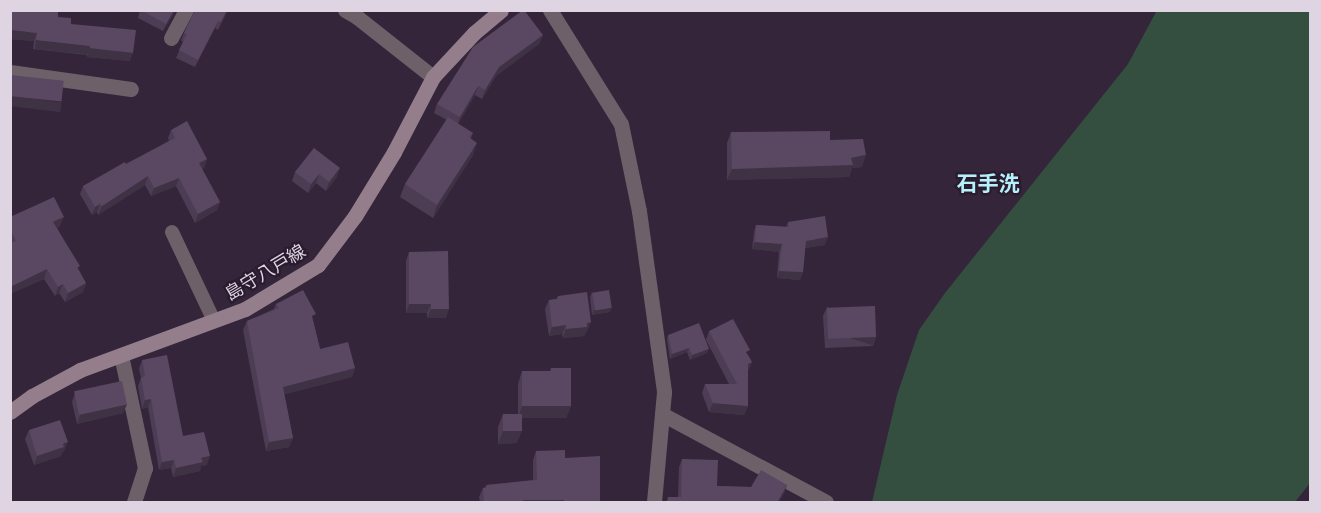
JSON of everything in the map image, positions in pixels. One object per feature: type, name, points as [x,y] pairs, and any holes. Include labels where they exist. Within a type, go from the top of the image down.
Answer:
[{"type":"main road","name":"島守八戸線","points":[[10,412],[32,396],[80,370],[245,309],[318,265],[355,216],[394,152],[434,77],[474,33],[501,10]]},
{"type":"street","points":[[171,38],[186,10]]},
{"type":"street","points":[[345,10],[434,77]]},
{"type":"street","points":[[550,10],[621,124],[639,211],[664,392],[654,502]]},
{"type":"street","points":[[10,72],[131,89]]},
{"type":"street","points":[[121,355],[145,468],[134,502]]},
{"type":"street","points":[[662,414],[826,502]]},
{"type":"lane","points":[[172,231],[214,321]]},
{"type":"green space","points":[[1157,10],[1310,11],[1310,483],[1295,502],[872,502],[897,395],[919,330],[945,293],[1128,64]]},
{"type":"building","points":[[10,10],[58,10],[58,17],[71,18],[71,24],[136,30],[133,53],[36,40],[37,33],[10,30]]},
{"type":"building","points":[[141,10],[174,10],[166,24]]},
{"type":"building","points":[[195,10],[227,10],[221,22],[218,21],[198,60],[179,50]]},
{"type":"building","points":[[523,10],[543,35],[499,67],[485,90],[478,86],[460,117],[437,104],[473,47]]},
{"type":"building","points":[[10,75],[64,81],[62,102],[10,96]]},
{"type":"building","points":[[448,117],[473,133],[469,137],[477,143],[437,205],[405,184]]},
{"type":"building","points":[[187,121],[207,159],[199,163],[220,202],[198,214],[179,178],[154,188],[148,176],[102,206],[100,204],[95,207],[83,186],[125,162],[126,164],[175,138],[171,130]]},
{"type":"building","points":[[830,131],[830,140],[863,139],[866,155],[851,158],[853,165],[732,169],[731,132]]},
{"type":"building","points":[[314,148],[340,168],[329,182],[319,174],[311,184],[295,172]]},
{"type":"building","points":[[54,197],[64,217],[53,222],[80,266],[77,268],[86,283],[68,293],[63,284],[58,287],[47,269],[10,287],[10,243],[16,241],[10,229],[10,217]]},
{"type":"building","points":[[825,216],[828,237],[806,241],[803,272],[779,271],[782,244],[755,242],[756,225],[789,227],[788,222]]},
{"type":"building","points":[[448,251],[449,309],[431,309],[431,304],[409,304],[409,252]]},
{"type":"building","points":[[303,290],[316,314],[312,316],[320,349],[348,342],[355,368],[283,387],[293,438],[269,442],[247,321],[279,308],[276,304]]},
{"type":"building","points":[[609,290],[612,308],[595,310],[592,293]]},
{"type":"building","points":[[587,292],[591,322],[587,323],[587,327],[566,329],[566,325],[552,327],[549,300],[558,299],[558,296]]},
{"type":"building","points":[[875,306],[876,337],[828,339],[827,308]]},
{"type":"building","points":[[733,319],[750,350],[746,352],[752,362],[748,364],[748,406],[713,403],[705,384],[737,384],[709,331]]},
{"type":"building","points":[[699,323],[709,349],[692,355],[689,348],[672,354],[668,335]]},
{"type":"building","points":[[167,355],[183,436],[204,432],[210,456],[201,458],[203,462],[176,468],[174,460],[162,462],[151,399],[145,400],[141,378],[145,376],[142,360]]},
{"type":"building","points":[[551,368],[571,368],[571,406],[522,406],[522,371],[551,371]]},
{"type":"building","points":[[122,381],[127,404],[79,415],[74,391]]},
{"type":"building","points":[[503,414],[522,414],[522,431],[503,431]]},
{"type":"building","points":[[60,420],[68,442],[63,444],[64,447],[37,456],[29,430]]},
{"type":"building","points":[[565,450],[565,458],[600,456],[600,502],[523,500],[523,502],[484,502],[483,488],[487,487],[486,485],[537,480],[536,451]]},
{"type":"building","points":[[682,459],[718,460],[717,486],[751,487],[761,470],[787,485],[778,501],[781,502],[668,502],[668,497],[681,497]]},
{"type":"district","name":"石手洗","points":[[988,183]]}]
